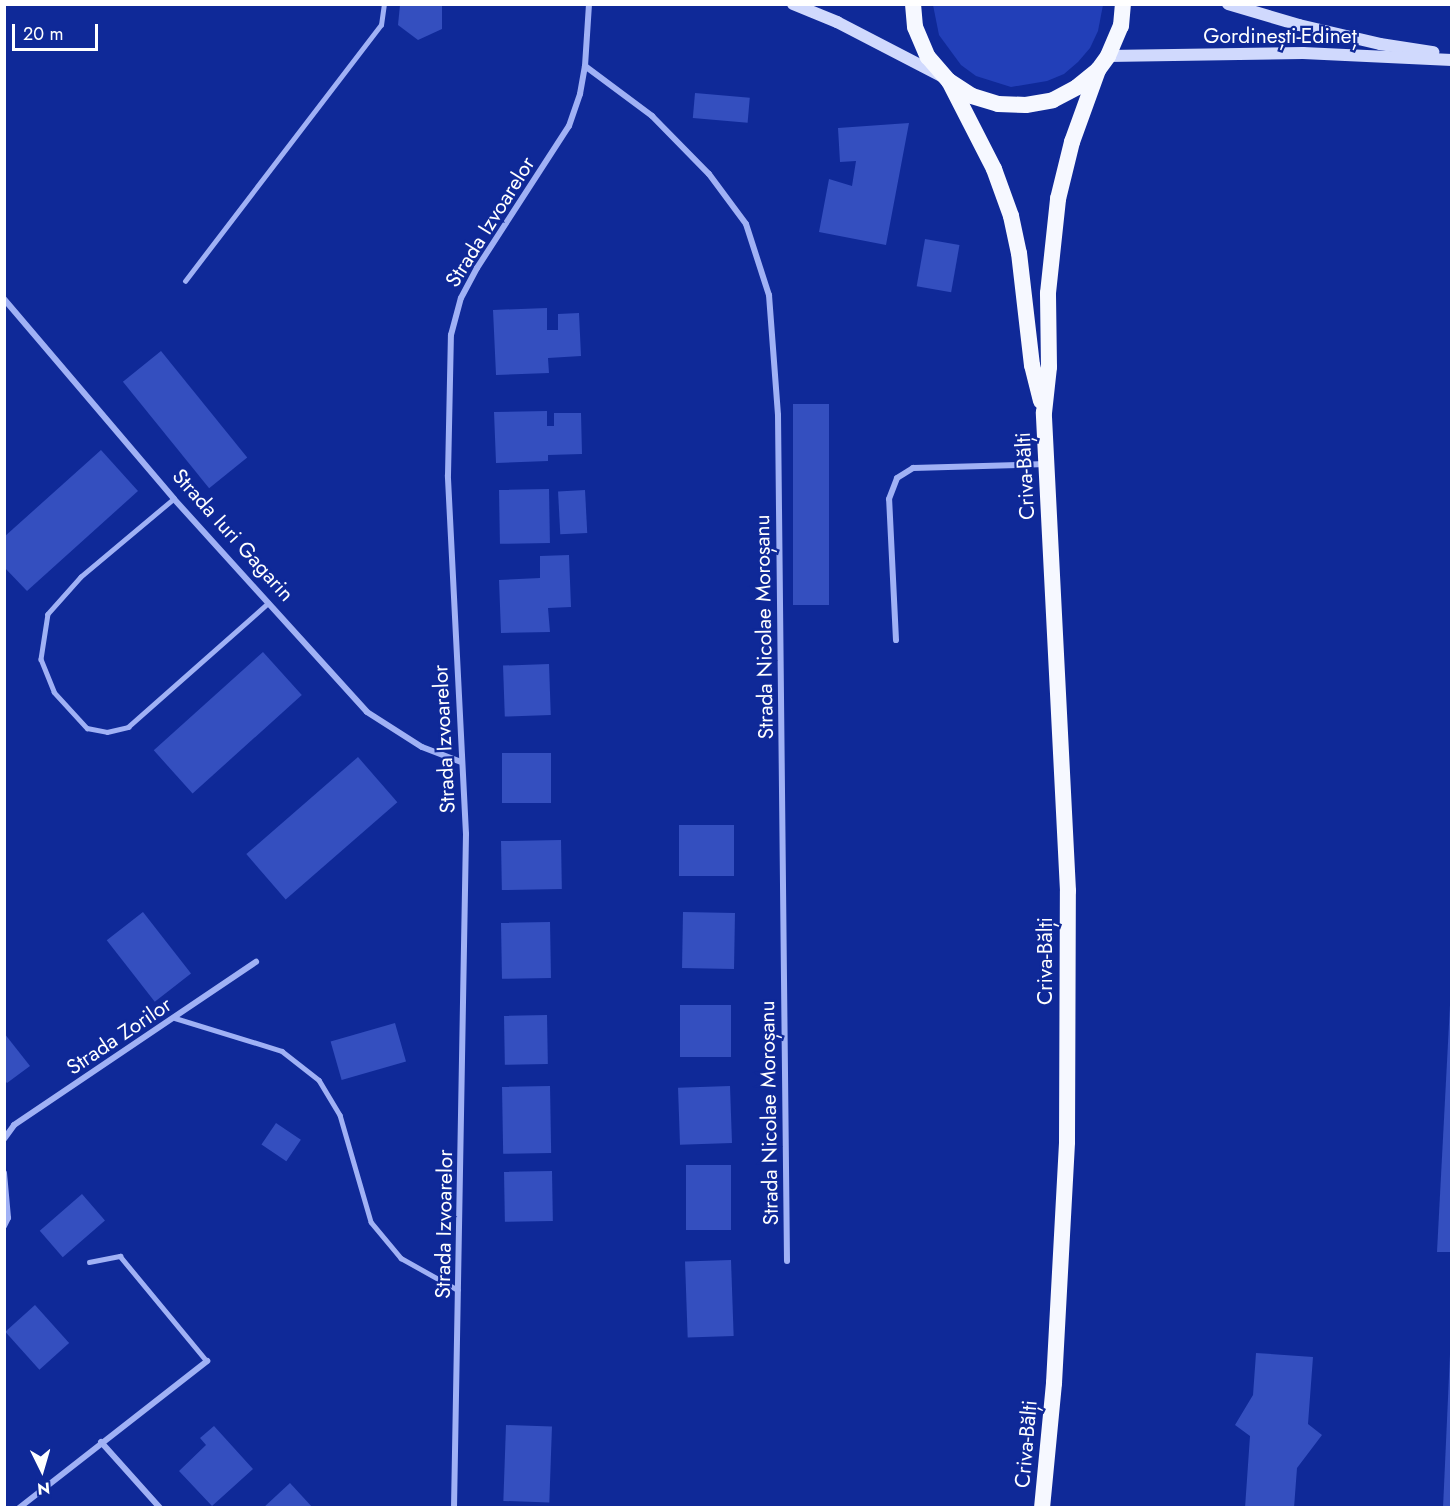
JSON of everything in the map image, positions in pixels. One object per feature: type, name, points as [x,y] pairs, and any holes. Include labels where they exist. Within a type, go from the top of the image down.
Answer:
[{"type":"highway","points":[[913,4],[915,27],[928,57],[950,81],[972,96],[998,104],[1026,105],[1053,100],[1077,87],[1103,63]]},
{"type":"highway","name":"Criva-Bălți","points":[[1042,1508],[1054,1383],[1067,1130],[1068,891],[1044,413],[1049,367],[1048,293],[1058,199],[1072,142],[1103,63],[1121,26],[1123,4]]},
{"type":"highway","name":"Criva-Bălți","points":[[950,81],[994,169],[1011,216],[1019,253],[1032,365],[1044,413]]},
{"type":"main road","points":[[793,4],[837,22],[950,81]]},
{"type":"main road","name":"Gordinești-Edineț","points":[[1228,4],[1299,25],[1380,44],[1452,57]]},
{"type":"main road","name":"Gordinești-Edineț","points":[[1103,63],[1303,53],[1452,57]]},
{"type":"street","name":"Strada Izvoarelor","points":[[454,1508],[466,834],[448,475],[451,335],[461,298],[477,268],[569,126],[580,94],[585,66],[589,4]]},
{"type":"street","name":"Strada Nicolae Moroșanu","points":[[585,66],[652,116],[710,174],[746,224],[770,295],[778,415],[787,1262]]},
{"type":"street","name":"Strada Iuri Gagarin","points":[[4,299],[174,499],[367,712],[422,747],[461,762]]},
{"type":"street","points":[[896,640],[889,498],[897,478],[913,468],[1047,464]]},
{"type":"street","name":"Strada Zorilor","points":[[4,1139],[14,1125],[256,962]]},
{"type":"street","points":[[4,1173],[8,1218],[4,1226]]},
{"type":"street","points":[[19,1508],[207,1361]]},
{"type":"street","points":[[101,1442],[160,1508]]},
{"type":"lane","points":[[185,281],[381,25],[384,4]]},
{"type":"lane","points":[[174,499],[81,577],[48,614],[41,659],[54,692],[87,728],[107,732],[128,727],[268,603]]},
{"type":"lane","points":[[175,1018],[282,1051],[319,1080],[340,1114],[371,1222],[401,1258],[459,1291]]},
{"type":"lane","points":[[89,1262],[120,1256],[207,1361]]},
{"type":"shaded area","points":[[1103,4],[1098,31],[1090,48],[1078,62],[1064,74],[1047,81],[1011,87],[976,76],[961,65],[939,35],[933,5]]},
{"type":"building","points":[[400,5],[442,5],[442,29],[418,40],[398,25]]},
{"type":"building","points":[[695,93],[750,98],[748,123],[693,118]]},
{"type":"building","points":[[909,123],[886,245],[819,232],[829,179],[852,186],[856,161],[840,162],[838,128]]},
{"type":"building","points":[[925,239],[959,245],[951,292],[917,286]]},
{"type":"building","points":[[547,308],[547,330],[558,330],[558,314],[579,313],[581,356],[548,358],[549,373],[496,375],[493,310]]},
{"type":"building","points":[[161,351],[247,457],[209,488],[123,382]]},
{"type":"building","points":[[793,404],[829,404],[829,605],[793,605]]},
{"type":"building","points":[[547,411],[547,426],[554,426],[554,413],[581,413],[582,454],[548,455],[548,461],[496,463],[494,412]]},
{"type":"building","points":[[101,450],[138,491],[27,591],[4,567],[4,537]]},
{"type":"building","points":[[549,489],[550,543],[500,544],[499,490]]},
{"type":"building","points":[[585,490],[587,533],[560,534],[558,491]]},
{"type":"building","points":[[569,555],[571,607],[548,608],[550,632],[501,633],[499,580],[540,578],[540,556]]},
{"type":"building","points":[[263,652],[302,695],[193,793],[154,750]]},
{"type":"building","points":[[549,664],[551,715],[505,717],[503,666]]},
{"type":"building","points":[[502,753],[551,753],[551,803],[502,803]]},
{"type":"building","points":[[358,757],[397,802],[286,899],[246,854]]},
{"type":"building","points":[[679,825],[734,825],[734,876],[679,876]]},
{"type":"building","points":[[561,840],[562,889],[502,890],[501,841]]},
{"type":"building","points":[[143,912],[191,973],[155,1002],[107,940]]},
{"type":"building","points":[[683,912],[735,913],[734,969],[682,968]]},
{"type":"building","points":[[550,922],[551,978],[502,979],[501,923]]},
{"type":"building","points":[[680,1005],[731,1005],[731,1057],[680,1057]]},
{"type":"building","points":[[1450,1005],[1452,1005],[1452,1252],[1437,1252]]},
{"type":"building","points":[[547,1015],[548,1064],[505,1065],[504,1016]]},
{"type":"building","points":[[395,1023],[406,1061],[342,1080],[331,1041]]},
{"type":"building","points":[[4,1033],[30,1066],[7,1083],[4,1080]]},
{"type":"building","points":[[550,1086],[551,1153],[503,1154],[502,1087]]},
{"type":"building","points":[[730,1086],[732,1143],[680,1145],[678,1088]]},
{"type":"building","points":[[276,1123],[301,1140],[286,1161],[261,1145]]},
{"type":"building","points":[[686,1165],[731,1165],[731,1230],[686,1230]]},
{"type":"building","points":[[552,1171],[553,1221],[505,1222],[504,1172]]},
{"type":"building","points":[[82,1194],[105,1220],[63,1257],[40,1231]]},
{"type":"building","points":[[731,1260],[734,1336],[688,1338],[685,1262]]},
{"type":"building","points":[[35,1305],[69,1343],[39,1370],[5,1332]]},
{"type":"building","points":[[1256,1353],[1313,1357],[1308,1424],[1322,1435],[1297,1468],[1294,1508],[1245,1508],[1250,1436],[1235,1425],[1253,1395]]},
{"type":"building","points":[[1450,1354],[1452,1508],[1443,1508]]},
{"type":"building","points":[[506,1425],[552,1427],[549,1503],[503,1501]]},
{"type":"building","points":[[214,1426],[253,1469],[212,1506],[179,1471],[206,1445],[200,1438]]},
{"type":"building","points":[[290,1483],[313,1508],[263,1508]]}]
